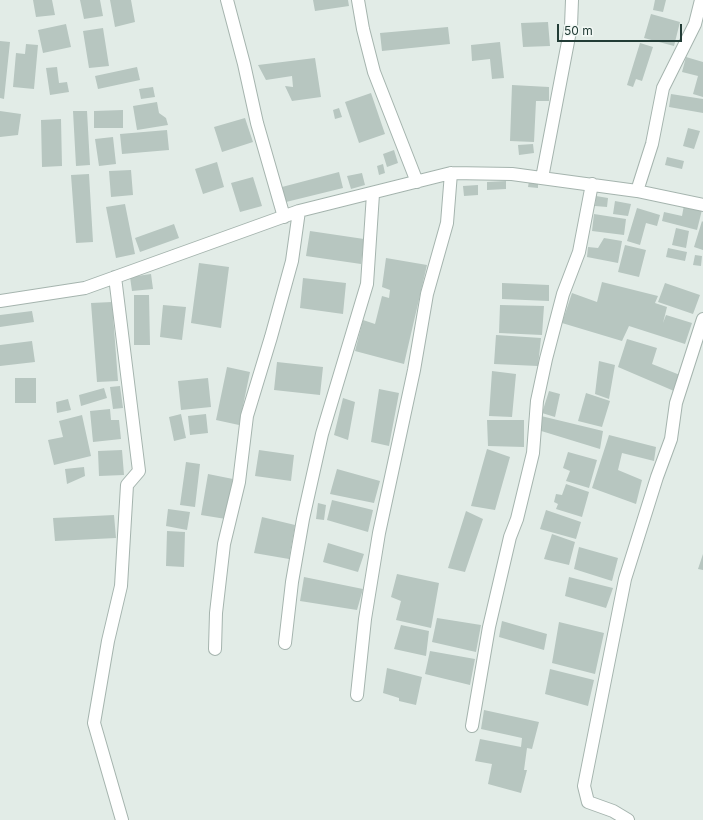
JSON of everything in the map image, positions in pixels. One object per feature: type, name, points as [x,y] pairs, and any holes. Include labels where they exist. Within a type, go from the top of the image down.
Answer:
[{"type":"street","points":[[227,0],[244,64],[257,123],[284,217]]},
{"type":"street","points":[[358,0],[363,29],[374,72],[417,182]]},
{"type":"street","points":[[542,178],[571,26],[572,0]]},
{"type":"street","points":[[637,191],[652,144],[663,88],[695,24],[701,0]]},
{"type":"street","points":[[358,695],[365,619],[379,533],[414,370],[427,294],[447,223],[451,173]]},
{"type":"street","points":[[0,301],[85,288],[299,211],[373,194],[451,173],[512,174],[637,191],[703,204]]},
{"type":"street","points":[[472,726],[490,627],[510,537],[517,519],[533,453],[537,402],[546,359],[563,294],[579,252],[592,184]]},
{"type":"street","points":[[285,643],[293,575],[322,434],[367,284],[373,194]]},
{"type":"street","points":[[215,649],[224,544],[239,482],[247,416],[292,261],[299,211]]},
{"type":"street","points":[[115,277],[139,471],[127,485],[121,586],[108,641],[94,723],[122,820]]},
{"type":"street","points":[[628,820],[613,811],[588,802],[584,786],[625,579],[657,476],[671,440],[676,403],[703,319]]},
{"type":"building","points":[[33,0],[52,0],[55,15],[36,17]]},
{"type":"building","points":[[80,0],[100,0],[103,16],[84,19]]},
{"type":"building","points":[[110,0],[131,0],[135,22],[115,27]]},
{"type":"building","points":[[313,0],[348,0],[349,6],[315,11]]},
{"type":"building","points":[[655,0],[666,0],[663,12],[653,10]]},
{"type":"building","points":[[651,14],[680,22],[674,46],[644,38]]},
{"type":"building","points":[[548,22],[550,46],[523,47],[521,23]]},
{"type":"building","points":[[66,24],[71,47],[43,53],[38,30]]},
{"type":"building","points":[[448,27],[450,44],[382,51],[380,33]]},
{"type":"building","points":[[103,28],[109,66],[89,68],[83,31]]},
{"type":"building","points":[[0,41],[10,42],[4,99],[0,98]]},
{"type":"building","points":[[500,42],[504,78],[492,79],[490,59],[472,61],[471,45]]},
{"type":"building","points":[[640,43],[653,47],[642,81],[636,79],[633,87],[627,85]]},
{"type":"building","points":[[26,44],[38,45],[34,89],[13,87],[16,53],[25,54]]},
{"type":"building","points":[[686,57],[703,62],[703,97],[693,94],[698,76],[682,72]]},
{"type":"building","points":[[315,58],[321,97],[292,101],[285,86],[293,87],[292,76],[266,80],[258,65]]},
{"type":"building","points":[[57,67],[59,83],[67,82],[69,92],[50,95],[46,68]]},
{"type":"building","points":[[137,67],[140,80],[98,89],[95,76]]},
{"type":"building","points":[[512,85],[549,87],[549,101],[536,101],[534,142],[510,141]]},
{"type":"building","points":[[153,87],[155,97],[141,99],[139,89]]},
{"type":"building","points":[[371,93],[385,134],[359,143],[345,102]]},
{"type":"building","points":[[671,94],[703,99],[703,113],[669,107]]},
{"type":"building","points":[[157,102],[159,113],[166,118],[168,125],[137,130],[133,106]]},
{"type":"building","points":[[339,108],[342,117],[335,119],[333,110]]},
{"type":"building","points":[[123,110],[123,128],[94,128],[94,111]]},
{"type":"building","points":[[0,111],[21,114],[18,135],[0,137]]},
{"type":"building","points":[[73,111],[87,111],[90,165],[76,166]]},
{"type":"building","points":[[245,118],[253,142],[222,152],[214,127]]},
{"type":"building","points":[[61,119],[62,166],[42,167],[41,120]]},
{"type":"building","points":[[688,128],[700,131],[694,149],[683,146]]},
{"type":"building","points":[[167,130],[169,150],[122,154],[120,134]]},
{"type":"building","points":[[113,137],[116,164],[99,166],[95,139]]},
{"type":"building","points":[[533,144],[534,153],[519,155],[518,145]]},
{"type":"building","points":[[394,150],[398,163],[387,167],[383,154]]},
{"type":"building","points":[[667,157],[684,161],[682,169],[665,165]]},
{"type":"building","points":[[217,162],[224,187],[203,194],[195,169]]},
{"type":"building","points":[[383,164],[385,173],[379,175],[377,166]]},
{"type":"building","points":[[131,170],[133,195],[111,197],[109,171]]},
{"type":"building","points":[[339,172],[343,188],[286,202],[282,187]]},
{"type":"building","points":[[362,173],[365,185],[351,189],[347,176]]},
{"type":"building","points":[[89,174],[93,242],[76,243],[71,175]]},
{"type":"building","points":[[253,177],[262,206],[240,212],[231,183]]},
{"type":"building","points":[[506,181],[506,189],[487,190],[487,182]]},
{"type":"building","points":[[529,181],[538,182],[538,188],[528,187]]},
{"type":"building","points":[[478,185],[478,195],[464,196],[463,186]]},
{"type":"building","points":[[596,196],[608,198],[607,207],[595,206]]},
{"type":"building","points":[[615,201],[631,204],[628,216],[613,214]]},
{"type":"building","points":[[125,204],[135,254],[116,258],[106,207]]},
{"type":"building","points":[[684,205],[702,210],[697,230],[662,221],[664,212],[682,216]]},
{"type":"building","points":[[637,208],[660,215],[657,226],[646,223],[640,245],[627,241]]},
{"type":"building","points":[[594,214],[626,219],[624,235],[592,231]]},
{"type":"building","points":[[702,221],[703,222],[703,250],[694,247]]},
{"type":"building","points":[[174,224],[179,238],[140,252],[135,238]]},
{"type":"building","points":[[676,228],[689,231],[686,248],[672,245]]},
{"type":"building","points":[[310,231],[364,239],[361,264],[306,256]]},
{"type":"building","points":[[604,238],[622,241],[618,263],[587,257],[588,247],[598,248]]},
{"type":"building","points":[[625,245],[646,250],[639,277],[618,272]]},
{"type":"building","points":[[668,248],[687,252],[685,261],[666,257]]},
{"type":"building","points":[[695,255],[702,256],[701,266],[693,265]]},
{"type":"building","points":[[386,258],[427,265],[404,364],[355,351],[363,320],[375,324],[382,296],[389,298],[390,290],[382,287]]},
{"type":"building","points":[[199,263],[229,267],[221,328],[191,323]]},
{"type":"building","points":[[151,274],[153,289],[132,291],[130,277]]},
{"type":"building","points":[[303,278],[346,283],[343,314],[300,308]]},
{"type":"building","points":[[602,282],[658,296],[655,303],[667,307],[663,323],[666,315],[692,323],[685,344],[629,326],[622,341],[562,323],[572,293],[597,302]]},
{"type":"building","points":[[502,283],[549,285],[549,301],[502,299]]},
{"type":"building","points":[[665,283],[700,295],[693,314],[658,302]]},
{"type":"building","points":[[134,295],[149,295],[150,345],[134,345]]},
{"type":"building","points":[[112,302],[118,381],[97,382],[91,303]]},
{"type":"building","points":[[163,305],[186,307],[182,340],[160,337]]},
{"type":"building","points":[[500,305],[544,306],[542,335],[499,333]]},
{"type":"building","points":[[32,311],[34,322],[0,327],[0,315]]},
{"type":"building","points":[[496,335],[541,338],[538,366],[494,364]]},
{"type":"building","points":[[627,339],[657,348],[652,364],[680,375],[674,391],[618,367]]},
{"type":"building","points":[[32,341],[35,362],[0,366],[0,345]]},
{"type":"building","points":[[599,361],[615,365],[609,399],[595,394]]},
{"type":"building","points":[[277,362],[323,367],[320,395],[274,390]]},
{"type":"building","points":[[227,367],[250,372],[239,425],[216,420]]},
{"type":"building","points":[[492,371],[516,374],[512,417],[489,416]]},
{"type":"building","points":[[15,378],[36,378],[36,403],[15,403]]},
{"type":"building","points":[[208,378],[211,407],[181,410],[178,381]]},
{"type":"building","points":[[120,386],[123,408],[113,409],[110,387]]},
{"type":"building","points":[[104,388],[107,398],[81,406],[79,395]]},
{"type":"building","points":[[379,389],[399,393],[389,446],[371,442]]},
{"type":"building","points":[[549,391],[560,394],[555,417],[542,413]]},
{"type":"building","points":[[586,393],[610,401],[602,427],[578,421]]},
{"type":"building","points":[[343,398],[355,402],[348,440],[334,435]]},
{"type":"building","points":[[68,399],[71,410],[57,413],[56,402]]},
{"type":"building","points":[[110,409],[111,420],[119,420],[121,439],[93,442],[90,411]]},
{"type":"building","points":[[181,414],[186,438],[174,441],[169,417]]},
{"type":"building","points":[[206,414],[208,433],[190,435],[188,416]]},
{"type":"building","points":[[82,415],[91,456],[54,465],[48,440],[63,437],[59,421]]},
{"type":"building","points":[[541,416],[603,431],[600,449],[538,430]]},
{"type":"building","points":[[487,420],[524,420],[524,447],[488,446]]},
{"type":"building","points":[[609,435],[656,447],[654,461],[622,453],[618,470],[642,480],[636,504],[592,488]]},
{"type":"building","points":[[487,449],[510,457],[495,510],[471,506]]},
{"type":"building","points":[[122,450],[124,475],[99,476],[98,451]]},
{"type":"building","points":[[259,450],[294,455],[291,481],[255,476]]},
{"type":"building","points":[[568,452],[597,460],[589,488],[566,481],[570,471],[563,468]]},
{"type":"building","points":[[186,462],[200,464],[195,507],[180,505]]},
{"type":"building","points":[[84,467],[85,476],[67,484],[65,469]]},
{"type":"building","points":[[337,469],[380,481],[374,503],[330,494]]},
{"type":"building","points":[[208,474],[233,479],[226,519],[201,515]]},
{"type":"building","points":[[566,484],[589,492],[582,517],[556,509],[558,504],[554,502],[556,494],[562,495]]},
{"type":"building","points":[[332,500],[373,510],[368,532],[327,520]]},
{"type":"building","points":[[318,503],[326,505],[324,520],[316,519]]},
{"type":"building","points":[[168,509],[190,512],[187,530],[166,526]]},
{"type":"building","points":[[546,510],[581,522],[576,539],[540,529]]},
{"type":"building","points":[[466,511],[483,519],[465,572],[448,568]]},
{"type":"building","points":[[114,515],[116,538],[55,541],[53,518]]},
{"type":"building","points":[[262,517],[295,525],[289,559],[254,553]]},
{"type":"building","points":[[167,531],[185,532],[184,567],[166,566]]},
{"type":"building","points":[[552,534],[575,542],[569,565],[544,559]]},
{"type":"building","points":[[328,543],[364,554],[358,572],[323,562]]},
{"type":"building","points":[[579,547],[618,558],[612,581],[574,569]]},
{"type":"building","points":[[703,554],[703,570],[698,569]]},
{"type":"building","points":[[397,574],[439,583],[431,628],[396,620],[401,601],[391,597]]},
{"type":"building","points":[[304,577],[363,589],[357,610],[300,601]]},
{"type":"building","points":[[569,577],[613,588],[606,608],[565,596]]},
{"type":"building","points":[[437,618],[481,625],[476,652],[432,642]]},
{"type":"building","points":[[502,621],[547,634],[544,650],[499,637]]},
{"type":"building","points":[[559,622],[604,633],[595,674],[552,663]]},
{"type":"building","points":[[401,625],[429,631],[426,656],[394,649]]},
{"type":"building","points":[[430,651],[475,659],[470,685],[425,674]]},
{"type":"building","points":[[387,668],[422,677],[416,705],[399,701],[399,698],[383,693]]},
{"type":"building","points":[[550,669],[594,680],[588,706],[545,694]]},
{"type":"building","points":[[484,710],[539,722],[532,749],[527,748],[524,770],[527,770],[521,793],[488,784],[492,764],[475,761],[480,739],[521,747],[522,738],[481,729]]}]
